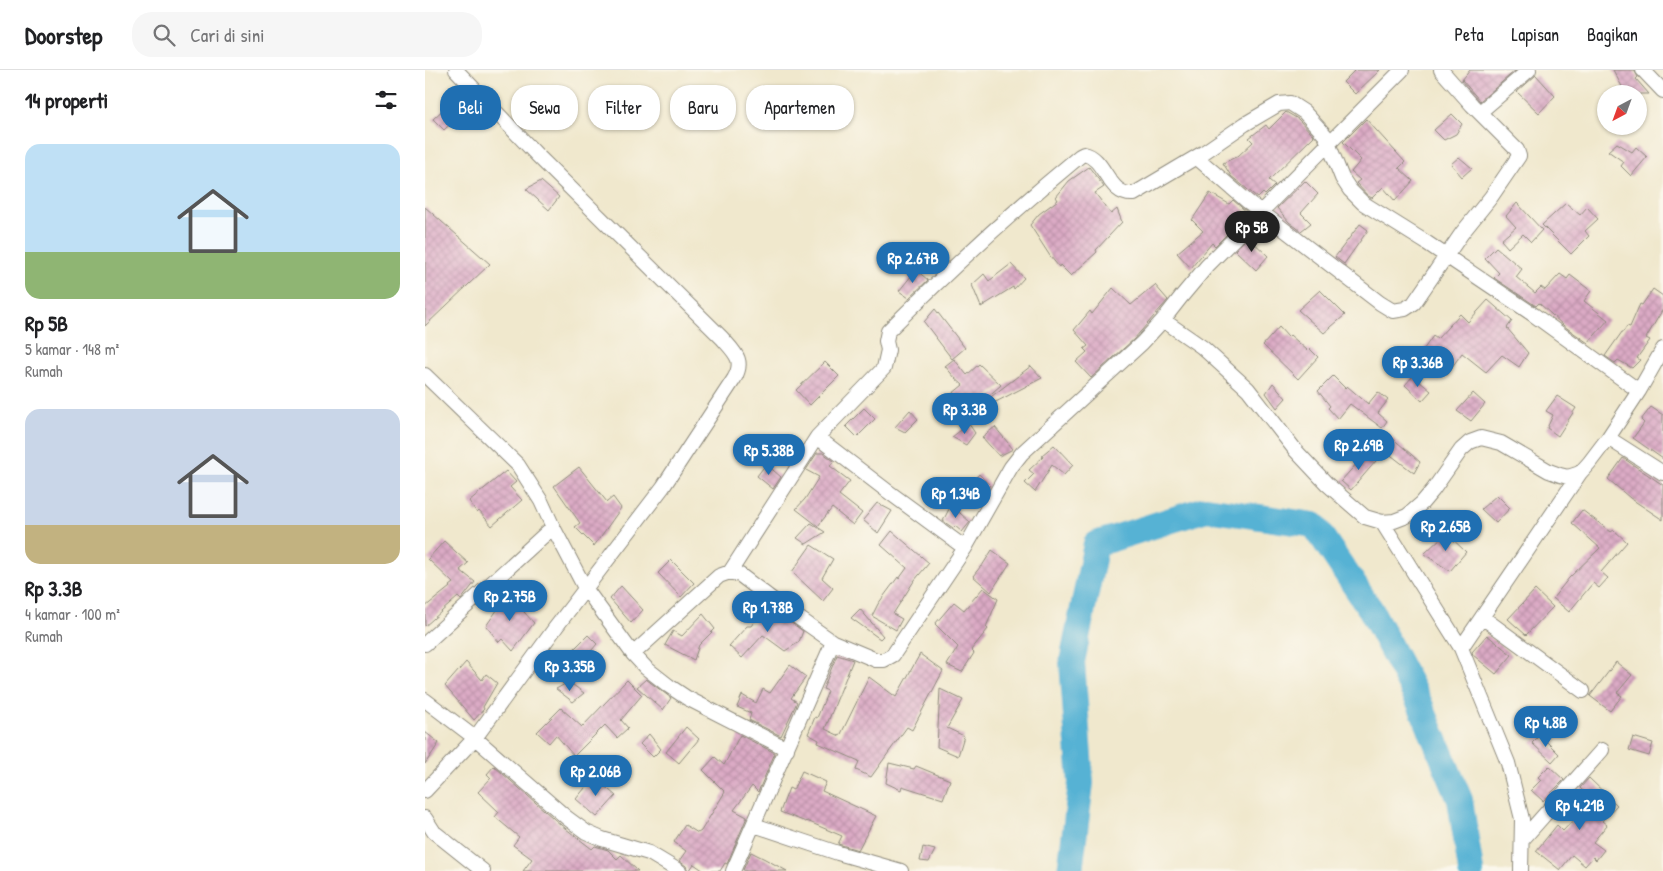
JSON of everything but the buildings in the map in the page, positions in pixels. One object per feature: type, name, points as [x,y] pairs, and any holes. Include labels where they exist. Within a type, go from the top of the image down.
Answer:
[{"type":"street","points":[[425,791],[475,738],[585,588],[663,487],[734,379],[739,370],[740,361],[722,338],[537,155],[456,70]]},
{"type":"street","points":[[633,654],[719,576],[730,572],[740,574],[773,600],[833,642],[876,660],[884,660],[893,655],[965,548],[1011,467],[1022,453],[1142,343],[1207,266],[1402,70]]},
{"type":"street","points":[[1196,157],[1262,212],[1355,284],[1393,311],[1405,309],[1414,303],[1519,156],[1517,150],[1441,70]]},
{"type":"street","points":[[1480,112],[1529,70]]},
{"type":"street","points":[[1643,70],[1663,91]]},
{"type":"street","points":[[730,572],[817,437],[884,368],[888,350],[886,341],[888,331],[989,233],[1084,154],[1093,157],[1114,186],[1121,192],[1128,194],[1142,190],[1279,104],[1290,103],[1304,112],[1325,135],[1342,178],[1363,203],[1427,243],[1534,315],[1639,391]]},
{"type":"street","points":[[1163,320],[1202,346],[1248,389],[1296,451],[1327,484],[1365,517],[1381,522],[1394,521],[1407,516],[1422,504],[1461,450],[1470,442],[1481,438],[1501,444],[1549,471],[1560,475],[1567,477],[1580,473]]},
{"type":"street","points":[[1461,648],[1580,473],[1608,438],[1639,391],[1663,349]]},
{"type":"street","points":[[425,375],[518,466],[541,501],[585,588],[633,654],[646,668],[687,698],[787,749]]},
{"type":"street","points":[[817,437],[965,548]]},
{"type":"street","points":[[1608,438],[1663,473]]},
{"type":"street","points":[[1381,522],[1461,648],[1508,763],[1522,819],[1521,871]]},
{"type":"street","points":[[425,644],[553,527]]},
{"type":"street","points":[[1482,616],[1583,691]]},
{"type":"street","points":[[733,871],[833,642]]},
{"type":"street","points":[[425,700],[475,738],[567,818],[586,832],[602,839],[649,853],[679,871]]},
{"type":"street","points":[[1523,839],[1601,750]]},
{"type":"street","points":[[425,818],[434,832],[483,871]]},
{"type":"street","points":[[754,825],[838,854],[901,871]]},
{"type":"waterway","points":[[1070,871],[1081,783],[1072,662],[1096,544],[1206,509],[1314,525],[1371,610],[1420,704],[1460,800],[1471,871]]}]
